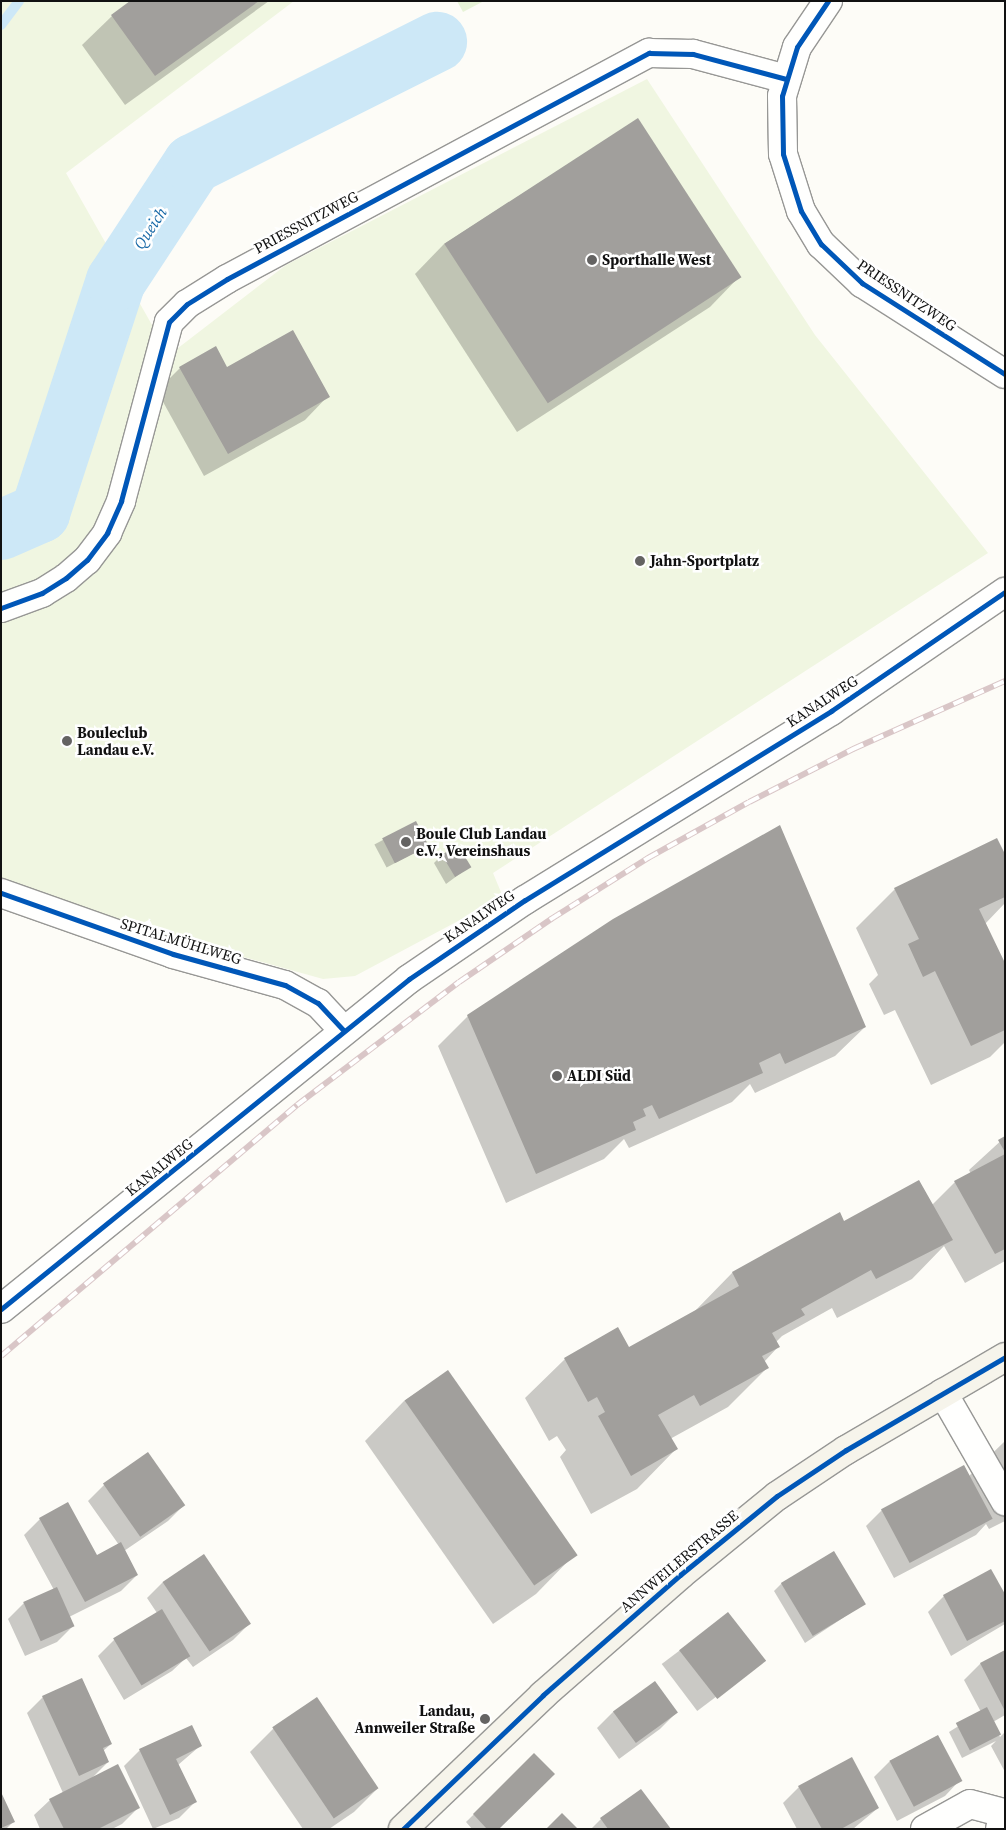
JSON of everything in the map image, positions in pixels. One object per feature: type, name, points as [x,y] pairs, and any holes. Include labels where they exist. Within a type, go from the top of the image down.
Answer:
[{"type":"street","name":"PRIESSNITZWEG","points":[[828,1],[797,47],[786,79],[780,125],[783,154],[801,211],[821,244],[862,283],[1005,374]]},
{"type":"street","name":"PRIESSNITZWEG","points":[[1,608],[42,593],[66,578],[108,533],[116,516],[169,322],[187,304],[227,279],[649,53],[693,54],[786,79]]},
{"type":"street","name":"KANALWEG","points":[[1,1309],[343,1030],[409,979],[525,900],[823,716],[1005,592]]},
{"type":"street","name":"SPITALMÜHLWEG","points":[[1,893],[172,954],[285,985],[318,1003],[343,1030]]},
{"type":"street","name":"ANNWEILERSTRASSE","points":[[403,1829],[543,1695],[731,1533],[813,1471],[1005,1357]]},
{"type":"street","points":[[943,1393],[1005,1501]]},
{"type":"street","points":[[925,1829],[970,1804],[1004,1813],[1000,1829]]},
{"type":"green space","points":[[1,1],[294,1],[66,173],[169,355],[286,265],[647,79],[815,335],[988,553],[493,873],[503,897],[355,976],[323,979],[53,904],[1,884]]},
{"type":"green space","points":[[457,1],[484,1],[463,12]]},
{"type":"building","points":[[130,1],[259,1],[155,76],[111,15]]},
{"type":"building","name":"Sporthalle West","points":[[638,118],[741,277],[548,403],[444,244]]},
{"type":"building","points":[[293,330],[330,397],[228,454],[179,367],[216,346],[227,367]]},
{"type":"building","name":"Boule Club Landau e.V., Vereinshaus","points":[[416,821],[429,846],[395,863],[382,838]]},
{"type":"building","points":[[780,825],[866,1027],[785,1064],[780,1053],[759,1063],[763,1073],[659,1119],[652,1105],[643,1109],[646,1116],[633,1122],[636,1130],[536,1174],[467,1015],[613,919]]},
{"type":"building","points":[[997,838],[1005,854],[1005,897],[979,909],[1005,963],[1005,1030],[971,1046],[935,971],[923,977],[908,944],[919,939],[894,888]]},
{"type":"building","points":[[458,845],[471,867],[455,877],[442,855]]},
{"type":"building","points":[[1005,1136],[1005,1152],[998,1140]]},
{"type":"building","points":[[1005,1154],[1005,1249],[995,1254],[954,1181]]},
{"type":"building","points":[[919,1180],[953,1240],[876,1279],[871,1270],[801,1309],[805,1315],[772,1333],[780,1347],[762,1356],[769,1368],[700,1406],[694,1395],[658,1415],[678,1449],[631,1476],[598,1416],[605,1412],[597,1397],[588,1402],[564,1358],[618,1327],[629,1347],[739,1286],[732,1272],[840,1212],[844,1221]]},
{"type":"building","points":[[448,1370],[578,1555],[534,1586],[405,1400]]},
{"type":"building","points":[[148,1452],[185,1505],[140,1537],[103,1484]]},
{"type":"building","points":[[964,1465],[993,1519],[910,1563],[881,1509]]},
{"type":"building","points":[[68,1502],[97,1555],[121,1542],[138,1575],[85,1602],[39,1518]]},
{"type":"building","points":[[834,1551],[866,1604],[813,1636],[781,1583]]},
{"type":"building","points":[[204,1554],[251,1624],[210,1652],[163,1582]]},
{"type":"building","points":[[991,1569],[1005,1594],[1005,1621],[967,1641],[943,1595]]},
{"type":"building","points":[[57,1587],[74,1626],[41,1641],[23,1602]]},
{"type":"building","points":[[162,1609],[190,1656],[141,1686],[113,1638]]},
{"type":"building","points":[[728,1612],[766,1661],[717,1699],[679,1650]]},
{"type":"building","points":[[1005,1650],[1005,1711],[980,1663]]},
{"type":"building","points":[[82,1678],[112,1744],[103,1748],[109,1762],[79,1776],[42,1696]]},
{"type":"building","points":[[655,1681],[678,1713],[636,1743],[613,1712]]},
{"type":"building","points":[[317,1697],[379,1788],[334,1818],[272,1727]]},
{"type":"building","points":[[987,1707],[1001,1735],[970,1751],[956,1723]]},
{"type":"building","points":[[192,1725],[202,1746],[176,1759],[197,1802],[170,1815],[139,1749]]},
{"type":"building","points":[[938,1735],[962,1781],[914,1807],[889,1761]]},
{"type":"building","points":[[534,1753],[555,1774],[499,1829],[487,1829],[473,1814]]},
{"type":"building","points":[[852,1757],[879,1808],[841,1829],[822,1829],[798,1786]]},
{"type":"building","points":[[118,1764],[140,1808],[98,1829],[64,1829],[49,1799]]},
{"type":"building","points":[[641,1789],[671,1829],[608,1829],[600,1818]]},
{"type":"building","points":[[1,1792],[15,1822],[1,1828]]},
{"type":"building","points":[[562,1813],[578,1829],[546,1829]]},
{"type":"waterway","points":[[1,25],[19,1]]},
{"type":"waterway","name":"Queich","points":[[1,530],[40,513],[116,281],[193,164],[437,42]]},
{"type":"railway","points":[[1,1356],[297,1105],[459,982],[551,919],[648,858],[749,802],[853,749],[1005,681]]},
{"type":"cycle path","points":[[828,1],[797,47],[782,96],[783,154],[801,211],[821,244],[862,283],[1005,374]]},
{"type":"cycle path","points":[[1,608],[42,593],[66,578],[87,560],[107,533],[121,501],[169,322],[187,304],[227,279],[649,53],[693,54],[786,79]]},
{"type":"cycle path","points":[[1,1309],[409,979],[525,900],[831,711],[1005,592]]},
{"type":"cycle path","points":[[1,893],[173,954],[285,985],[318,1003],[343,1030]]},
{"type":"cycle path","points":[[403,1829],[543,1695],[680,1575],[777,1496],[846,1450],[1005,1357]]},
{"type":"place","name":"Sporthalle West","points":[[592,260]]},
{"type":"place","name":"Jahn-Sportplatz","points":[[640,561]]},
{"type":"place","name":"Bouleclub Landau e.V.","points":[[67,741]]},
{"type":"place","name":"Boule Club Landau e.V., Vereinshaus","points":[[406,842]]},
{"type":"place","name":"ALDI Süd","points":[[557,1076]]},
{"type":"place","name":"Landau, Annweiler Straße","points":[[485,1719]]}]
